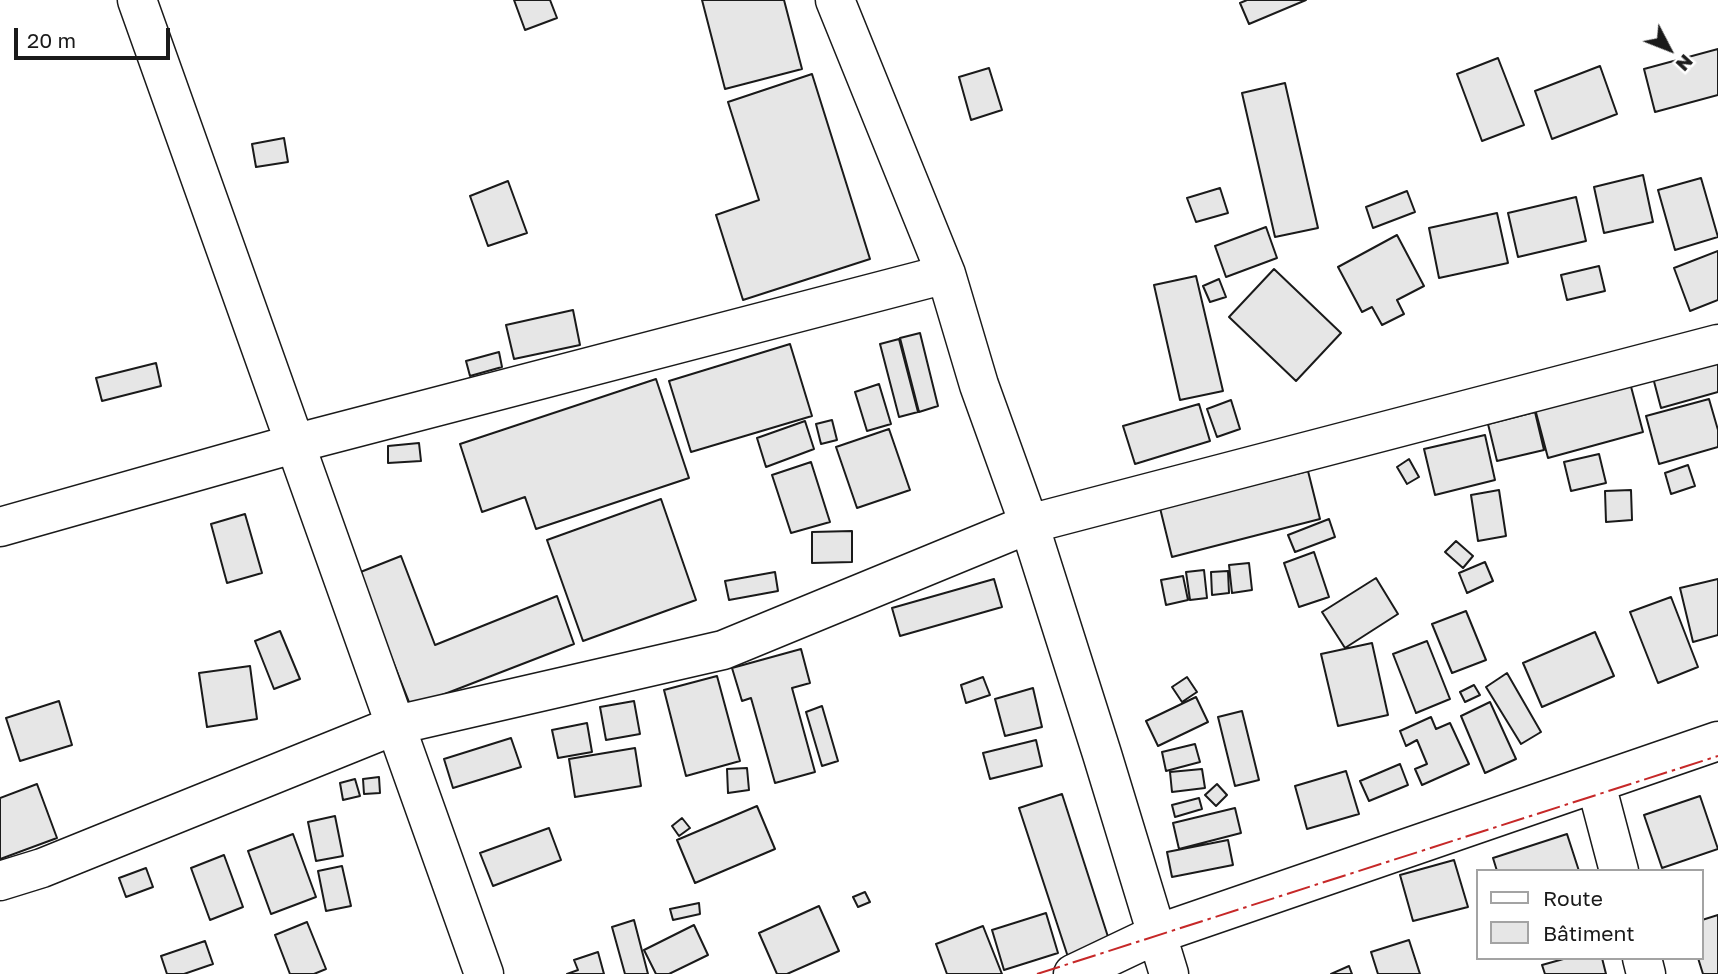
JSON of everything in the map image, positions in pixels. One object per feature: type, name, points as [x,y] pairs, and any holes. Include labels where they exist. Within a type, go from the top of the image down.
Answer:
[{"type":"street","points":[[137,0],[484,974]]},
{"type":"street","points":[[835,0],[946,274],[979,385],[1029,524],[1169,974]]},
{"type":"street","points":[[0,527],[297,443],[946,274]]},
{"type":"street","points":[[0,881],[42,868],[396,725],[723,650],[1029,524],[1718,344]]},
{"type":"street","points":[[1073,974],[1157,934],[1718,741]]},
{"type":"street","points":[[1595,784],[1618,869]]},
{"type":"building","points":[[514,0],[550,0],[557,18],[525,30]]},
{"type":"building","points":[[702,0],[784,0],[802,69],[725,89]]},
{"type":"building","points":[[1247,0],[1306,0],[1249,24],[1240,3]]},
{"type":"building","points":[[1718,49],[1718,95],[1655,112],[1644,69]]},
{"type":"building","points":[[1498,58],[1524,125],[1482,141],[1457,74]]},
{"type":"building","points":[[1600,66],[1617,114],[1552,139],[1535,91]]},
{"type":"building","points":[[989,68],[1002,110],[971,120],[959,77]]},
{"type":"building","points":[[812,74],[870,259],[743,300],[716,215],[759,200],[728,102]]},
{"type":"building","points":[[1285,83],[1318,228],[1275,237],[1242,93]]},
{"type":"building","points":[[284,138],[288,162],[256,167],[252,144]]},
{"type":"building","points":[[1643,175],[1653,222],[1604,233],[1594,187]]},
{"type":"building","points":[[1701,178],[1718,237],[1675,250],[1658,190]]},
{"type":"building","points":[[508,181],[527,233],[488,246],[470,196]]},
{"type":"building","points":[[1220,188],[1228,213],[1196,222],[1187,198]]},
{"type":"building","points":[[1407,191],[1415,212],[1373,228],[1366,207]]},
{"type":"building","points":[[1576,197],[1586,241],[1518,257],[1508,213]]},
{"type":"building","points":[[1497,213],[1508,263],[1439,278],[1429,228]]},
{"type":"building","points":[[1266,227],[1277,258],[1226,277],[1215,246]]},
{"type":"building","points":[[1397,235],[1424,286],[1397,300],[1404,314],[1382,325],[1372,307],[1362,312],[1338,267]]},
{"type":"building","points":[[1718,251],[1718,300],[1690,311],[1674,268]]},
{"type":"building","points":[[1599,266],[1605,291],[1567,300],[1561,275]]},
{"type":"building","points":[[1274,269],[1341,333],[1296,381],[1229,317]]},
{"type":"building","points":[[1196,276],[1223,391],[1180,400],[1154,285]]},
{"type":"building","points":[[1219,279],[1226,297],[1210,302],[1203,286]]},
{"type":"building","points":[[573,310],[580,345],[514,359],[506,325]]},
{"type":"building","points":[[920,333],[938,406],[919,412],[900,338]]},
{"type":"building","points":[[899,339],[918,412],[899,417],[880,344]]},
{"type":"building","points":[[790,344],[812,416],[691,452],[669,381]]},
{"type":"building","points":[[499,352],[502,367],[470,376],[466,361]]},
{"type":"building","points":[[1718,353],[1718,392],[1661,408],[1651,370]]},
{"type":"building","points":[[156,363],[161,386],[102,401],[96,378]]},
{"type":"building","points":[[656,379],[689,478],[536,529],[525,497],[482,512],[460,444]]},
{"type":"building","points":[[1629,379],[1643,432],[1548,458],[1534,405]]},
{"type":"building","points":[[879,384],[891,424],[867,431],[855,392]]},
{"type":"building","points":[[1709,399],[1718,430],[1718,447],[1659,464],[1646,416]]},
{"type":"building","points":[[1231,400],[1240,429],[1217,437],[1207,409]]},
{"type":"building","points":[[1199,404],[1210,441],[1135,464],[1123,426]]},
{"type":"building","points":[[1535,412],[1544,450],[1497,461],[1488,424]]},
{"type":"building","points":[[832,420],[837,440],[821,444],[816,424]]},
{"type":"building","points":[[805,421],[814,449],[766,467],[757,438]]},
{"type":"building","points":[[889,429],[910,490],[857,508],[836,447]]},
{"type":"building","points":[[1485,435],[1495,480],[1435,495],[1424,449]]},
{"type":"building","points":[[419,443],[421,461],[388,463],[388,446]]},
{"type":"building","points":[[1599,454],[1606,483],[1571,491],[1564,462]]},
{"type":"building","points":[[1409,459],[1419,477],[1407,484],[1397,467]]},
{"type":"building","points":[[811,462],[830,522],[791,533],[772,475]]},
{"type":"building","points":[[1688,465],[1695,486],[1671,494],[1665,473]]},
{"type":"building","points":[[1308,471],[1320,519],[1172,557],[1160,508]]},
{"type":"building","points":[[1499,490],[1506,536],[1478,541],[1471,495]]},
{"type":"building","points":[[1631,490],[1632,520],[1606,522],[1605,491]]},
{"type":"building","points":[[661,499],[696,600],[583,641],[547,540]]},
{"type":"building","points":[[245,514],[262,573],[227,583],[211,524]]},
{"type":"building","points":[[1329,519],[1335,537],[1295,552],[1288,535]]},
{"type":"building","points":[[852,531],[852,562],[812,563],[812,532]]},
{"type":"building","points":[[1456,541],[1473,556],[1463,568],[1445,552]]},
{"type":"building","points":[[1314,552],[1329,597],[1299,607],[1284,563]]},
{"type":"building","points":[[401,556],[435,645],[557,596],[574,644],[411,707],[358,573]]},
{"type":"building","points":[[1485,562],[1493,581],[1467,593],[1459,573]]},
{"type":"building","points":[[1249,563],[1252,590],[1232,593],[1229,565]]},
{"type":"building","points":[[1204,570],[1207,598],[1190,600],[1186,572]]},
{"type":"building","points":[[1228,571],[1229,593],[1212,595],[1211,572]]},
{"type":"building","points":[[775,572],[778,591],[729,600],[725,581]]},
{"type":"building","points":[[1183,576],[1188,600],[1166,605],[1161,580]]},
{"type":"building","points":[[1376,578],[1398,614],[1345,648],[1322,612]]},
{"type":"building","points":[[994,579],[1002,607],[900,636],[892,608]]},
{"type":"building","points":[[1718,579],[1718,635],[1693,642],[1680,588]]},
{"type":"building","points":[[1671,597],[1698,667],[1658,683],[1630,612]]},
{"type":"building","points":[[1466,611],[1486,660],[1452,673],[1432,624]]},
{"type":"building","points":[[280,631],[300,679],[274,689],[255,641]]},
{"type":"building","points":[[1595,632],[1614,676],[1542,707],[1523,663]]},
{"type":"building","points":[[1427,641],[1450,699],[1416,713],[1393,654]]},
{"type":"building","points":[[1372,643],[1388,715],[1338,726],[1321,654]]},
{"type":"building","points":[[801,649],[810,683],[792,688],[815,772],[775,783],[751,698],[742,701],[732,668]]},
{"type":"building","points":[[250,666],[257,719],[207,727],[199,673]]},
{"type":"building","points":[[1507,673],[1541,732],[1521,744],[1486,687]]},
{"type":"building","points":[[717,676],[740,761],[686,776],[664,690]]},
{"type":"building","points":[[983,677],[990,695],[966,703],[961,685]]},
{"type":"building","points":[[1187,677],[1197,692],[1182,702],[1172,687]]},
{"type":"building","points":[[1474,685],[1480,695],[1465,702],[1460,692]]},
{"type":"building","points":[[1033,688],[1042,727],[1005,736],[995,699]]},
{"type":"building","points":[[1196,697],[1208,722],[1158,746],[1146,721]]},
{"type":"building","points":[[59,701],[72,745],[20,761],[6,718]]},
{"type":"building","points":[[634,701],[640,734],[606,740],[600,707]]},
{"type":"building","points":[[1490,702],[1516,759],[1485,773],[1461,716]]},
{"type":"building","points":[[822,706],[838,761],[822,766],[806,712]]},
{"type":"building","points":[[1242,711],[1259,780],[1235,786],[1218,717]]},
{"type":"building","points":[[1431,717],[1436,729],[1450,723],[1469,764],[1422,785],[1415,769],[1427,764],[1417,740],[1406,746],[1400,731]]},
{"type":"building","points":[[587,723],[592,752],[558,758],[552,730]]},
{"type":"building","points":[[511,738],[521,767],[453,788],[444,759]]},
{"type":"building","points":[[1036,740],[1042,766],[990,779],[983,753]]},
{"type":"building","points":[[1195,744],[1200,762],[1166,771],[1162,752]]},
{"type":"building","points":[[635,748],[641,786],[575,797],[569,759]]},
{"type":"building","points":[[1400,764],[1408,785],[1369,801],[1360,781]]},
{"type":"building","points":[[747,768],[749,790],[728,793],[727,769]]},
{"type":"building","points":[[1202,769],[1205,788],[1172,792],[1170,772]]},
{"type":"building","points":[[1346,771],[1359,814],[1307,829],[1295,786]]},
{"type":"building","points":[[379,777],[380,793],[364,794],[363,779]]},
{"type":"building","points":[[355,779],[360,796],[343,800],[340,783]]},
{"type":"building","points":[[37,784],[57,838],[0,859],[0,798]]},
{"type":"building","points":[[1217,784],[1227,795],[1216,806],[1205,795]]},
{"type":"building","points":[[1062,794],[1110,943],[1068,957],[1019,808]]},
{"type":"building","points":[[1700,796],[1718,849],[1662,868],[1644,815]]},
{"type":"building","points":[[1199,798],[1202,809],[1175,817],[1172,805]]},
{"type":"building","points":[[757,806],[775,849],[695,883],[677,840]]},
{"type":"building","points":[[1235,808],[1241,833],[1179,849],[1173,823]]},
{"type":"building","points":[[335,816],[343,856],[316,861],[308,822]]},
{"type":"building","points":[[682,818],[690,828],[679,836],[672,826]]},
{"type":"building","points":[[549,828],[561,860],[493,886],[480,853]]},
{"type":"building","points":[[293,834],[316,897],[271,914],[248,851]]},
{"type":"building","points":[[1567,834],[1578,869],[1496,869],[1493,858]]},
{"type":"building","points":[[1228,840],[1233,865],[1172,877],[1167,852]]},
{"type":"building","points":[[224,855],[243,907],[210,920],[191,868]]},
{"type":"building","points":[[1454,860],[1468,907],[1413,921],[1400,875]]},
{"type":"building","points":[[342,866],[351,906],[326,911],[318,871]]},
{"type":"building","points":[[146,868],[153,887],[126,897],[119,878]]},
{"type":"building","points":[[865,892],[870,902],[858,907],[853,897]]},
{"type":"building","points":[[699,903],[700,914],[673,920],[670,909]]},
{"type":"building","points":[[819,906],[839,951],[787,974],[777,974],[759,933]]},
{"type":"building","points":[[1046,913],[1058,953],[1004,970],[992,930]]},
{"type":"building","points":[[1718,915],[1718,974],[1703,974],[1699,960],[1704,960],[1704,919]]},
{"type":"building","points":[[634,920],[648,974],[625,974],[612,927]]},
{"type":"building","points":[[307,922],[326,969],[314,974],[290,974],[275,935]]},
{"type":"building","points":[[694,925],[708,955],[669,974],[656,974],[644,950]]},
{"type":"building","points":[[983,926],[1002,974],[947,974],[936,944]]},
{"type":"building","points":[[1409,940],[1420,974],[1378,974],[1371,952]]},
{"type":"building","points":[[205,941],[213,964],[184,974],[167,974],[161,956]]},
{"type":"building","points":[[598,952],[604,974],[567,974],[578,970],[574,960]]},
{"type":"building","points":[[1560,960],[1602,960],[1606,974],[1545,974],[1542,965]]},
{"type":"building","points":[[1349,966],[1352,974],[1331,974]]},
{"type":"power","points":[[1037,974],[1718,756]]}]
